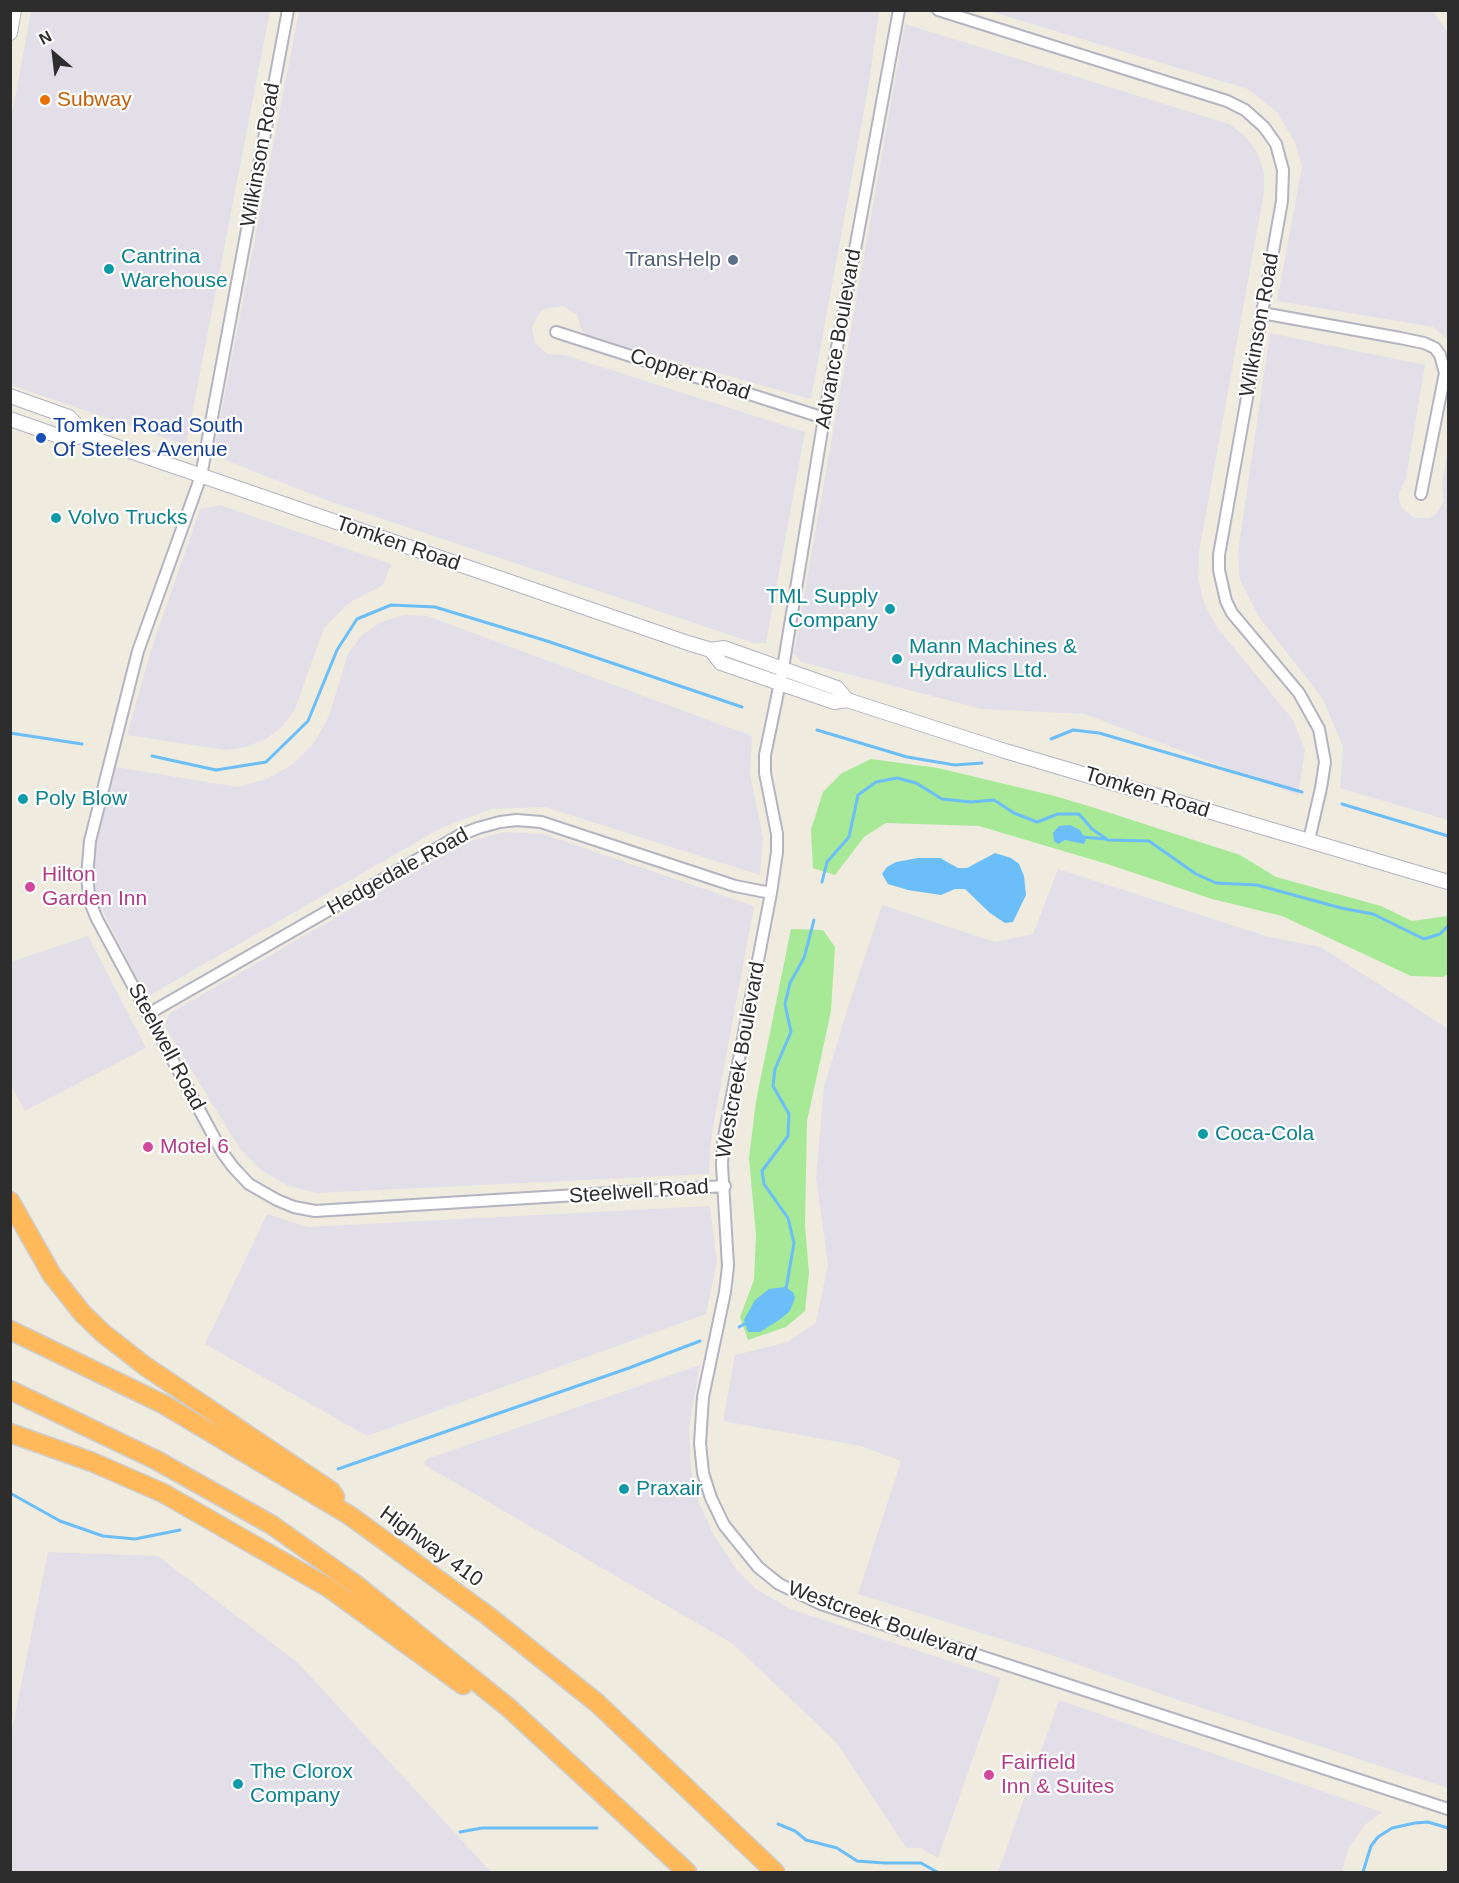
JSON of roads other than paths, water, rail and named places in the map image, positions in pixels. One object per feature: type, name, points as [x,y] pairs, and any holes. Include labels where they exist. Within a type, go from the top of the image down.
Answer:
[{"type":"highway","points":[[10,1201],[52,1275],[83,1314],[104,1334],[145,1366],[331,1491],[349,1515]]},
{"type":"highway","name":"Highway 410","points":[[10,1330],[163,1404],[349,1515],[487,1615],[597,1703],[775,1872]]},
{"type":"highway","points":[[10,1390],[156,1460],[272,1525],[355,1584],[509,1708],[687,1872]]},
{"type":"highway","points":[[10,1433],[92,1462],[163,1493],[329,1588],[480,1697],[509,1708]]},
{"type":"main road","points":[[10,33],[14,10]]},
{"type":"main road","name":"Tomken Road","points":[[10,396],[69,417],[86,436]]},
{"type":"main road","name":"Tomken Road","points":[[10,419],[64,438],[86,436],[711,650],[724,648],[837,688],[847,700]]},
{"type":"main road","name":"Tomken Road","points":[[711,650],[721,663],[834,702],[847,700],[1005,750],[1449,882]]},
{"type":"street","name":"Wilkinson Road","points":[[201,476],[288,10]]},
{"type":"street","name":"Advance Boulevard","points":[[783,668],[824,418],[899,10]]},
{"type":"street","name":"Wilkinson Road","points":[[938,10],[1227,101],[1245,110],[1264,127],[1276,144],[1283,170],[1284,186],[1219,555],[1219,570],[1226,601],[1232,613],[1299,693],[1318,729],[1325,762],[1322,788],[1309,840]]},
{"type":"street","points":[[1262,313],[1400,338],[1434,348],[1440,355],[1445,373],[1421,494]]},
{"type":"street","name":"Copper Road","points":[[556,332],[824,418]]},
{"type":"street","name":"Steelwell Road","points":[[201,476],[138,651],[90,841],[87,861],[90,902],[97,920],[222,1152],[233,1167],[249,1184],[294,1207],[325,1210],[724,1186]]},
{"type":"street","name":"Westcreek Boulevard","points":[[783,668],[765,755],[765,773],[777,834],[771,893],[723,1142],[728,1266],[725,1292],[703,1397],[700,1443],[703,1473],[719,1516],[737,1543],[758,1567],[779,1584],[821,1604],[1449,1809]]},
{"type":"street","name":"Hedgedale Road","points":[[148,1014],[460,835],[500,822],[517,820],[541,822],[735,885],[771,893]]},
{"type":"water","points":[[1070,825],[1080,830],[1086,840],[1084,844],[1065,840],[1058,844],[1054,841],[1053,833],[1059,826]]},
{"type":"water","points":[[995,853],[1011,858],[1019,864],[1024,876],[1026,895],[1013,922],[1005,923],[990,913],[965,889],[955,889],[941,895],[908,890],[888,884],[882,874],[887,867],[896,862],[918,858],[940,858],[958,868],[967,868]]},
{"type":"water","points":[[785,1287],[793,1292],[795,1298],[790,1311],[760,1332],[748,1332],[744,1320],[755,1300],[769,1289]]},
{"type":"waterway","points":[[152,756],[216,770],[266,762],[308,721],[337,650],[357,619],[391,605],[435,607],[547,641],[742,707]]},
{"type":"waterway","points":[[817,730],[907,757],[955,765],[982,763]]},
{"type":"waterway","points":[[1051,739],[1073,730],[1099,733],[1302,792]]},
{"type":"waterway","points":[[10,733],[82,744]]},
{"type":"waterway","points":[[822,882],[827,862],[849,837],[858,795],[876,782],[897,778],[916,783],[942,799],[971,802],[994,800],[1014,813],[1037,822],[1058,814],[1079,814],[1092,829],[1108,840],[1149,841],[1196,874],[1216,883],[1257,885],[1341,908],[1373,914],[1424,939],[1440,934],[1448,926]]},
{"type":"waterway","points":[[1342,804],[1448,836]]},
{"type":"waterway","points":[[1082,837],[1105,839]]},
{"type":"waterway","points":[[786,1289],[794,1243],[788,1218],[764,1184],[762,1171],[788,1136],[789,1114],[773,1086],[775,1069],[791,1032],[785,1004],[790,983],[804,958],[814,920]]},
{"type":"waterway","points":[[739,1327],[748,1322]]},
{"type":"waterway","points":[[338,1469],[700,1341]]},
{"type":"waterway","points":[[10,1493],[60,1521],[103,1536],[135,1539],[180,1530]]},
{"type":"waterway","points":[[1363,1872],[1371,1846],[1378,1837],[1392,1828],[1428,1822],[1448,1828]]},
{"type":"waterway","points":[[778,1824],[795,1831],[806,1840],[837,1848],[857,1861],[921,1863],[937,1872]]},
{"type":"waterway","points":[[460,1832],[482,1828],[597,1828]]},
{"type":"place","name":"Subway","points":[[45,100]]},
{"type":"place","name":"TransHelp","points":[[733,260]]},
{"type":"place","name":"Cantrina Warehouse","points":[[109,269]]},
{"type":"place","name":"Tomken Road South Of Steeles Avenue","points":[[41,438]]},
{"type":"place","name":"Volvo Trucks","points":[[56,518]]},
{"type":"place","name":"TML Supply Company","points":[[890,609]]},
{"type":"place","name":"Mann Machines & Hydraulics Ltd.","points":[[897,659]]},
{"type":"place","name":"Poly Blow","points":[[23,799]]},
{"type":"place","name":"Hilton Garden Inn","points":[[30,887]]},
{"type":"place","name":"Coca-Cola","points":[[1203,1134]]},
{"type":"place","name":"Motel 6","points":[[148,1147]]},
{"type":"place","name":"Praxair","points":[[624,1489]]},
{"type":"place","name":"Fairfield Inn & Suites","points":[[989,1775]]},
{"type":"place","name":"The Clorox Company","points":[[238,1784]]}]
